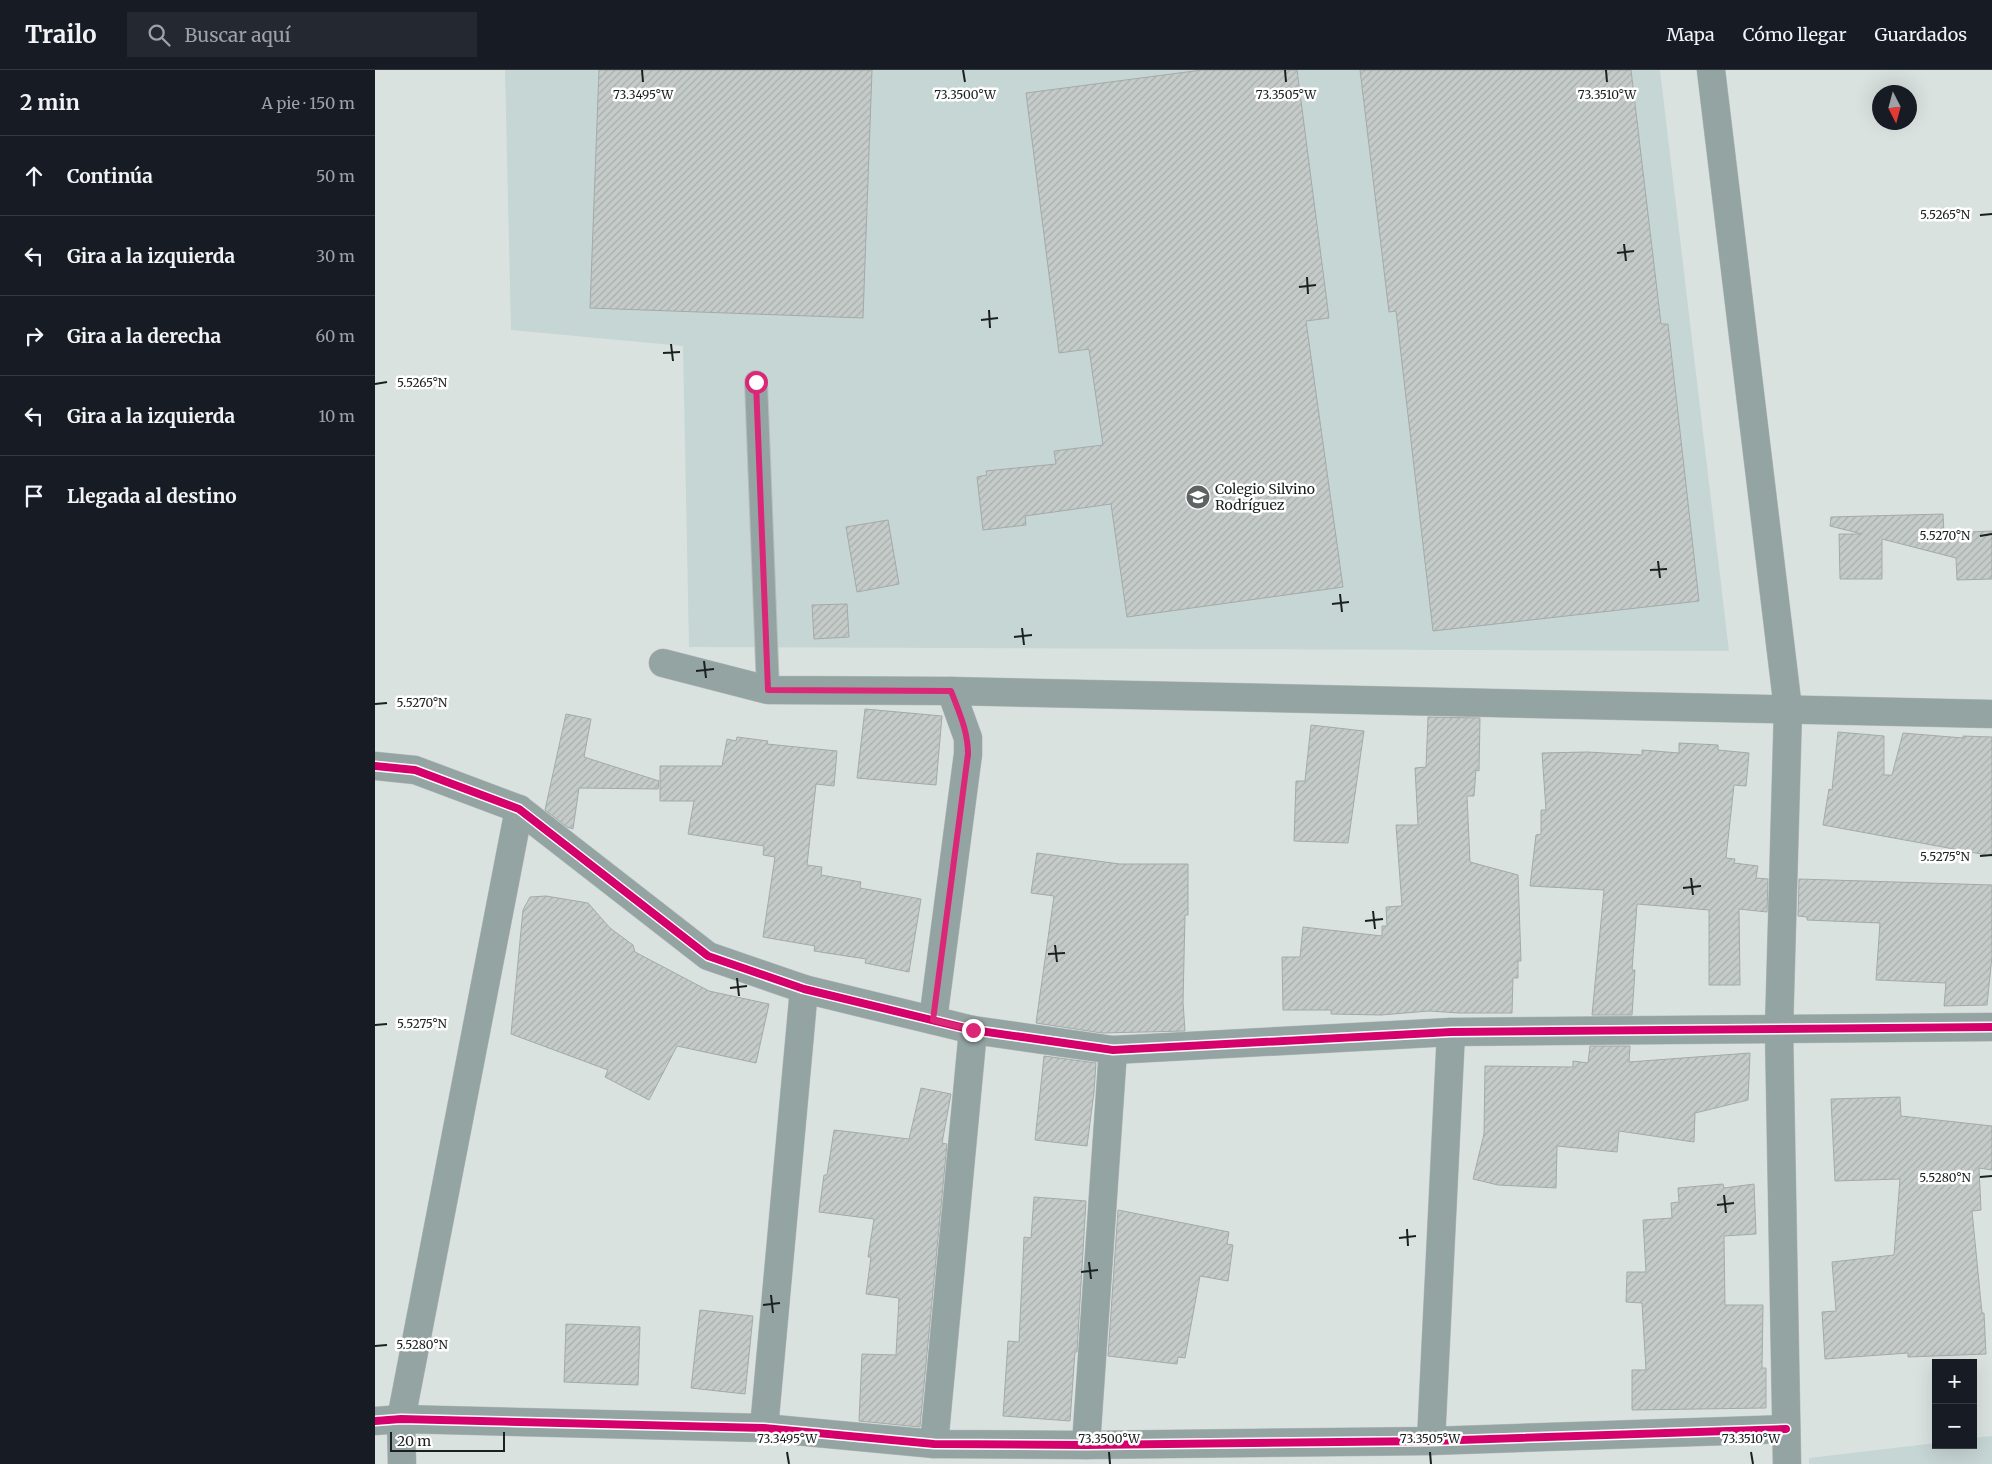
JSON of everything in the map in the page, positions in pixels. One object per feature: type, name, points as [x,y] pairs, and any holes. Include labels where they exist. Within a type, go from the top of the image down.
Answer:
[{"type":"street","points":[[1711,70],[1788,709],[1779,1030],[1787,1464]]},
{"type":"street","points":[[663,663],[768,690],[951,691],[1992,714]]},
{"type":"street","points":[[933,1020],[968,754],[968,738],[951,691]]},
{"type":"street","points":[[375,766],[415,770],[519,809],[707,956],[803,989],[973,1030],[1113,1050],[1451,1032],[1992,1027]]},
{"type":"street","points":[[402,1464],[388,1420],[519,809]]},
{"type":"street","points":[[764,1428],[803,989]]},
{"type":"street","points":[[934,1444],[973,1030]]},
{"type":"street","points":[[1431,1441],[1451,1032]]},
{"type":"street","points":[[1086,1445],[1113,1050]]},
{"type":"street","points":[[388,1420],[764,1428],[934,1444],[1086,1445],[1431,1441],[1786,1429]]},
{"type":"lane","points":[[756,382],[768,690]]},
{"type":"shaded area","name":"Colegio Silvino Rodríguez","points":[[505,70],[1660,70],[1729,651],[689,647],[683,346],[511,330]]},
{"type":"shaded area","points":[[1992,1436],[1992,1464],[1809,1464],[1809,1458],[1932,1443],[1932,1449],[1977,1449],[1977,1438]]},
{"type":"building","points":[[599,70],[872,70],[863,318],[590,308]]},
{"type":"building","points":[[1202,70],[1297,70],[1329,318],[1306,321],[1343,587],[1127,617],[1111,504],[1025,516],[1026,525],[983,530],[977,477],[987,475],[986,471],[1056,464],[1054,451],[1103,445],[1089,349],[1059,353],[1026,93]]},
{"type":"building","points":[[1360,70],[1631,70],[1661,324],[1668,324],[1699,601],[1433,631],[1396,311],[1389,312]]},
{"type":"building","points":[[1943,514],[1944,533],[1992,531],[1992,579],[1957,580],[1956,558],[1882,539],[1882,579],[1840,579],[1839,534],[1862,534],[1830,526],[1831,517]]},
{"type":"building","points":[[888,520],[899,584],[857,592],[846,527]]},
{"type":"building","points":[[847,604],[849,637],[814,639],[812,605]]},
{"type":"building","points":[[865,709],[942,716],[936,785],[857,778]]},
{"type":"building","points":[[566,714],[591,719],[584,757],[659,781],[658,789],[579,788],[573,829],[567,827],[545,810]]},
{"type":"building","points":[[1428,717],[1480,718],[1479,771],[1476,770],[1474,796],[1467,796],[1470,862],[1518,875],[1521,961],[1518,961],[1518,978],[1513,978],[1512,1013],[1429,1011],[1381,1015],[1331,1014],[1331,1010],[1283,1010],[1282,957],[1300,957],[1303,927],[1382,936],[1382,926],[1387,926],[1386,907],[1402,906],[1396,825],[1418,825],[1415,768],[1426,767]]},
{"type":"building","points":[[1311,725],[1364,731],[1348,843],[1294,841],[1296,781],[1305,781]]},
{"type":"building","points":[[1838,732],[1884,736],[1884,775],[1892,775],[1903,733],[1963,738],[1963,736],[1992,737],[1992,856],[1823,825],[1829,789],[1832,790]]},
{"type":"building","points":[[737,737],[768,741],[767,744],[837,751],[834,786],[816,784],[807,865],[822,867],[821,875],[861,882],[860,888],[921,899],[909,972],[865,963],[866,959],[814,951],[815,946],[763,937],[775,857],[763,855],[764,846],[688,834],[694,801],[660,801],[660,766],[722,766],[727,739],[736,741]]},
{"type":"building","points":[[1679,743],[1718,745],[1718,750],[1749,753],[1746,786],[1734,785],[1726,858],[1735,859],[1734,863],[1758,866],[1756,878],[1768,879],[1767,912],[1739,909],[1740,985],[1709,985],[1709,910],[1637,904],[1632,970],[1635,970],[1632,1015],[1592,1015],[1604,890],[1530,886],[1536,835],[1541,834],[1541,810],[1546,810],[1542,753],[1587,752],[1642,755],[1642,750],[1679,753]]},
{"type":"building","points":[[1037,853],[1120,864],[1188,864],[1188,915],[1185,915],[1183,1002],[1185,1031],[1102,1033],[1036,1023],[1054,896],[1031,893]]},
{"type":"building","points":[[1799,879],[1992,885],[1992,956],[1987,1005],[1944,1006],[1946,983],[1876,980],[1880,923],[1807,920],[1807,917],[1798,916]]},
{"type":"building","points":[[546,896],[588,903],[610,928],[633,945],[635,952],[709,991],[769,1004],[756,1063],[677,1046],[649,1100],[605,1077],[608,1070],[511,1034],[523,910],[530,897]]},
{"type":"building","points":[[1590,1046],[1630,1046],[1629,1062],[1750,1053],[1748,1100],[1695,1113],[1694,1142],[1619,1131],[1617,1152],[1557,1146],[1556,1188],[1498,1185],[1473,1179],[1484,1134],[1485,1066],[1573,1067],[1573,1061],[1588,1063]]},
{"type":"building","points":[[1044,1056],[1096,1063],[1087,1146],[1035,1140]]},
{"type":"building","points":[[921,1088],[951,1094],[942,1143],[947,1144],[920,1427],[859,1421],[862,1354],[896,1355],[899,1298],[866,1294],[871,1257],[868,1257],[874,1219],[819,1212],[824,1175],[827,1175],[834,1130],[909,1139]]},
{"type":"building","points":[[1900,1097],[1901,1116],[1992,1126],[1992,1170],[1979,1168],[1981,1210],[1972,1211],[1982,1313],[1984,1313],[1986,1354],[1908,1357],[1908,1353],[1825,1359],[1822,1312],[1836,1311],[1832,1262],[1894,1255],[1900,1179],[1835,1181],[1831,1099]]},
{"type":"building","points":[[1723,1184],[1724,1188],[1754,1184],[1756,1234],[1724,1236],[1725,1305],[1763,1305],[1762,1368],[1766,1368],[1766,1408],[1632,1410],[1632,1370],[1646,1370],[1642,1303],[1626,1302],[1627,1272],[1646,1272],[1643,1220],[1672,1218],[1671,1203],[1679,1202],[1678,1188]]},
{"type":"building","points":[[1034,1197],[1086,1201],[1077,1352],[1075,1352],[1070,1421],[1003,1416],[1008,1341],[1019,1342],[1024,1237],[1031,1238]]},
{"type":"building","points":[[1118,1210],[1229,1232],[1227,1244],[1233,1245],[1228,1281],[1200,1276],[1185,1358],[1178,1357],[1177,1364],[1108,1356]]},
{"type":"building","points":[[700,1310],[753,1316],[745,1394],[691,1388]]},
{"type":"building","points":[[566,1324],[640,1327],[638,1385],[564,1382]]},
{"type":"cycle path","points":[[375,766],[415,770],[519,809],[708,956],[804,989],[973,1030],[1113,1050],[1451,1032],[1992,1027]]},
{"type":"cycle path","points":[[375,1421],[401,1419],[764,1428],[934,1444],[1086,1445],[1431,1441],[1786,1429]]},
{"type":"place","name":"Colegio Silvino Rodríguez","points":[[1198,497]]},
{"type":"route","points":[[756,382],[768,690],[951,691],[964,724],[968,738],[968,754],[933,1020],[973,1030]]}]
